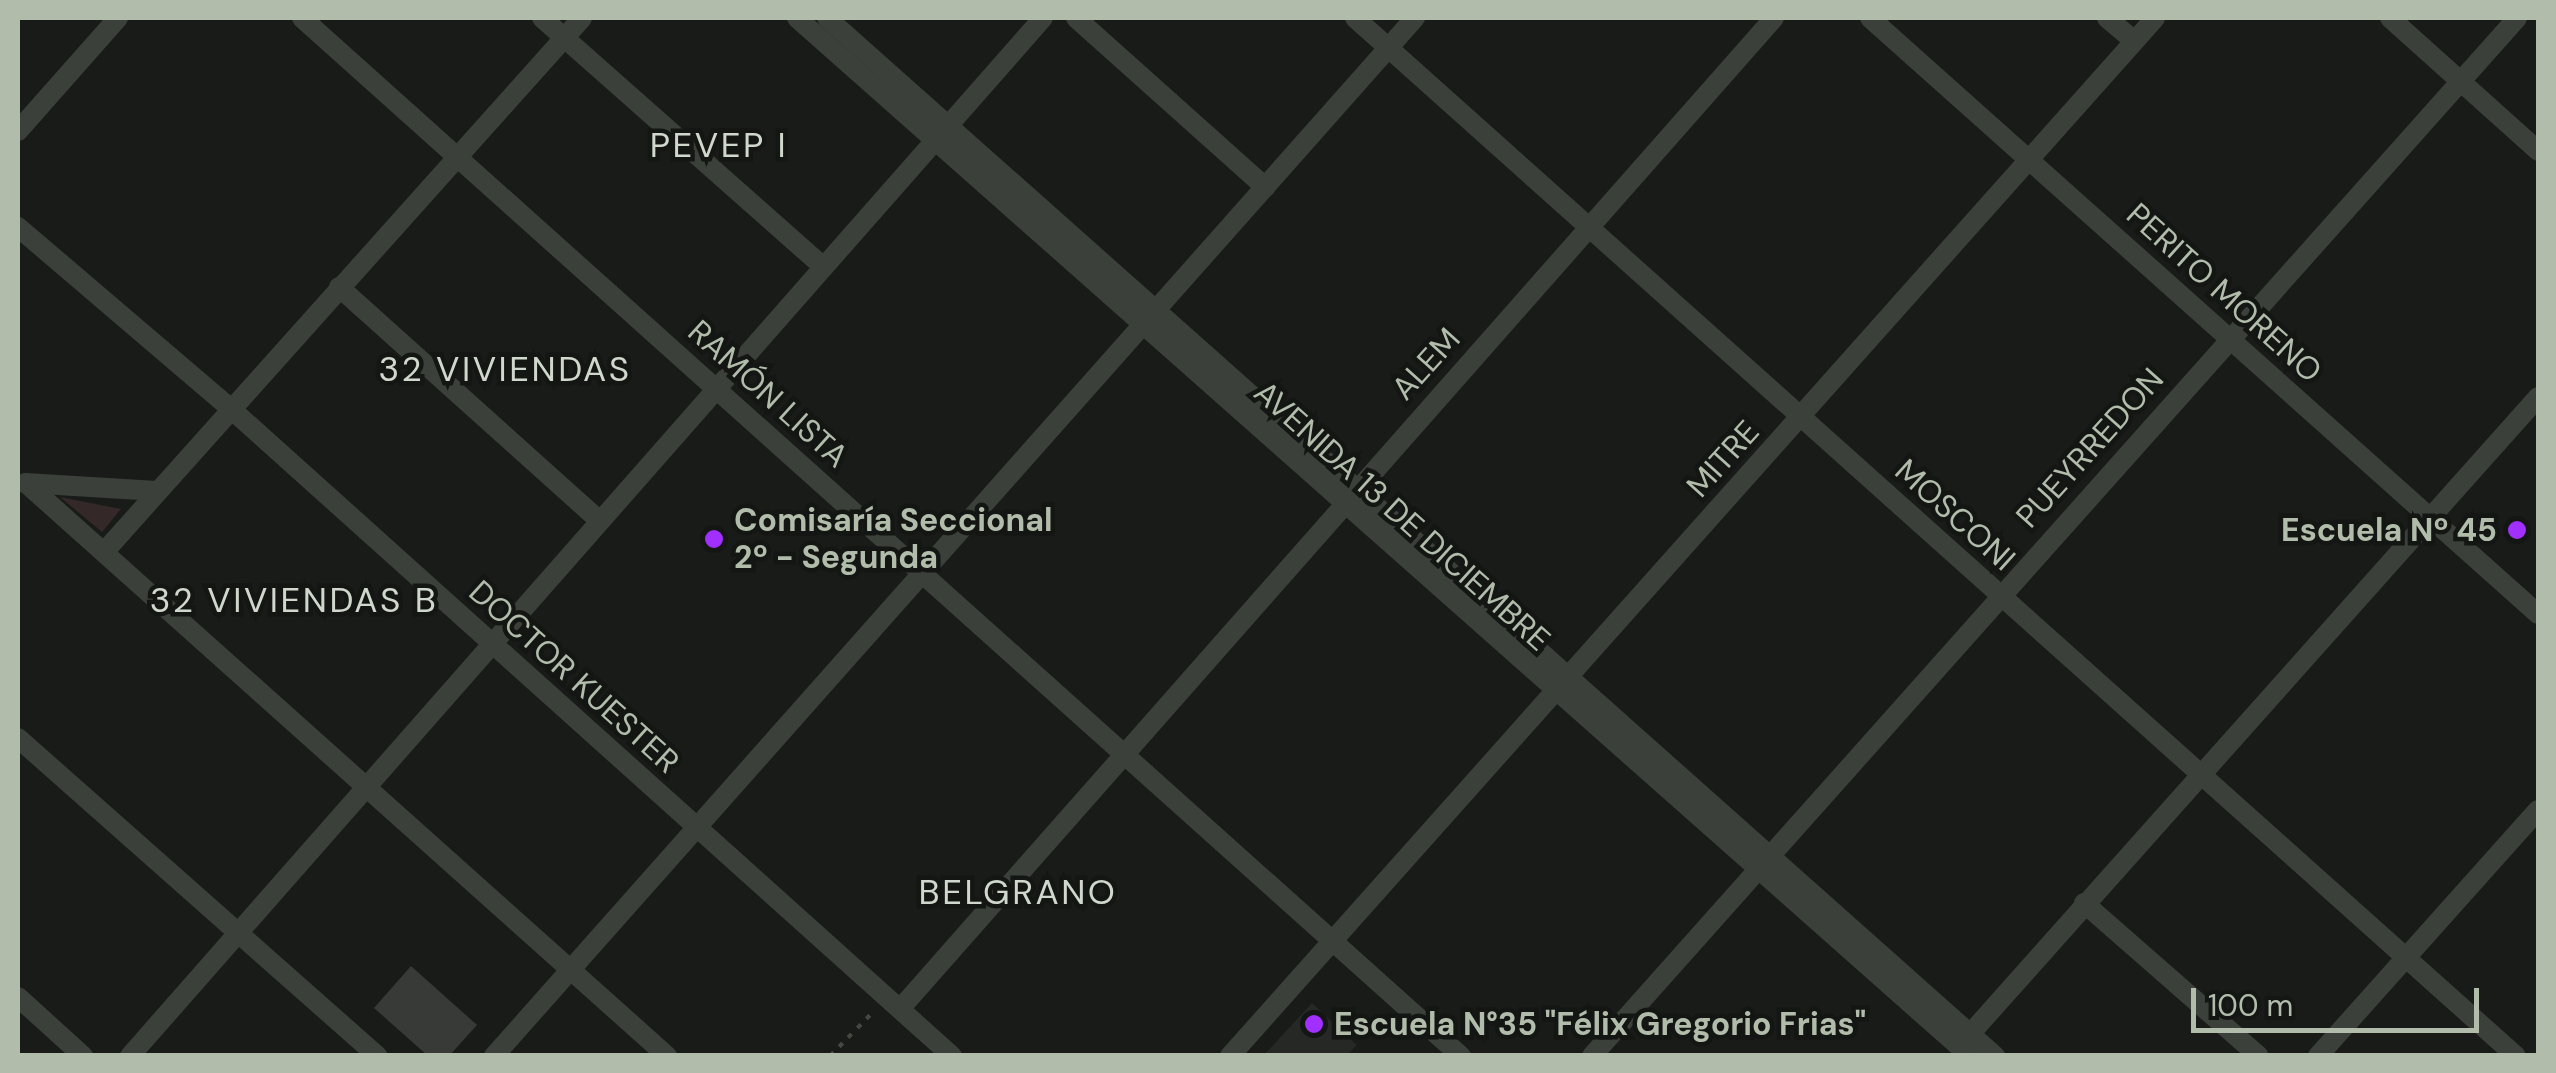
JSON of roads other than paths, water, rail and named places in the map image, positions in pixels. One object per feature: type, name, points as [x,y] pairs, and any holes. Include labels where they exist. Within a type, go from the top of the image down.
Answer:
[{"type":"street","points":[[18,131],[118,18]]},
{"type":"street","name":"RAMÓN LISTA","points":[[302,18],[1461,1056]]},
{"type":"street","points":[[542,18],[822,266]]},
{"type":"street","points":[[104,551],[582,18]]},
{"type":"street","name":"AVENIDA 13 DE DICIEMBRE","points":[[797,18],[1156,305],[1357,486],[1562,684]]},
{"type":"street","name":"AVENIDA 13 DE DICIEMBRE","points":[[827,18],[939,131],[1141,323],[1343,503],[1562,684],[1764,862],[1963,1048],[1995,1056]]},
{"type":"street","points":[[130,1056],[939,131],[1043,18]]},
{"type":"street","points":[[1076,18],[1265,187]]},
{"type":"street","name":"MOSCONI","points":[[1355,18],[2516,1056]]},
{"type":"street","points":[[494,1056],[919,570],[1415,18]]},
{"type":"street","name":"ALEM","points":[[894,1003],[1124,752],[1774,18]]},
{"type":"street","name":"PERITO MORENO","points":[[1870,18],[2538,614]]},
{"type":"street","points":[[2107,18],[2134,40]]},
{"type":"street","name":"MITRE","points":[[1230,1056],[2155,18]]},
{"type":"street","points":[[2390,18],[2538,151]]},
{"type":"street","name":"PUEYRREDON","points":[[1592,1056],[2517,18]]},
{"type":"street","name":"DOCTOR KUESTER","points":[[18,227],[230,408],[952,1056]]},
{"type":"street","points":[[339,286],[598,519]]},
{"type":"street","points":[[1963,1048],[2084,903],[2538,397]]},
{"type":"street","points":[[22,482],[157,490]]},
{"type":"street","points":[[22,482],[370,786],[666,1056]]},
{"type":"street","points":[[18,738],[377,1056]]},
{"type":"street","points":[[2318,1056],[2538,810]]},
{"type":"street","points":[[2084,903],[2259,1056]]},
{"type":"street","points":[[18,997],[83,1056]]},
{"type":"place","name":"Escuela Nº 45","points":[[2517,530]]},
{"type":"place","name":"Comisaría Seccional 2º - Segunda","points":[[714,539]]},
{"type":"place","name":"Escuela N°35 \"Félix Gregorio Frias\"","points":[[1314,1024]]},
{"type":"district","name":"PEVEP I","points":[[719,145]]},
{"type":"district","name":"32 VIVIENDAS","points":[[505,369]]},
{"type":"district","name":"32 VIVIENDAS B","points":[[294,600]]},
{"type":"district","name":"BELGRANO","points":[[1018,892]]}]
